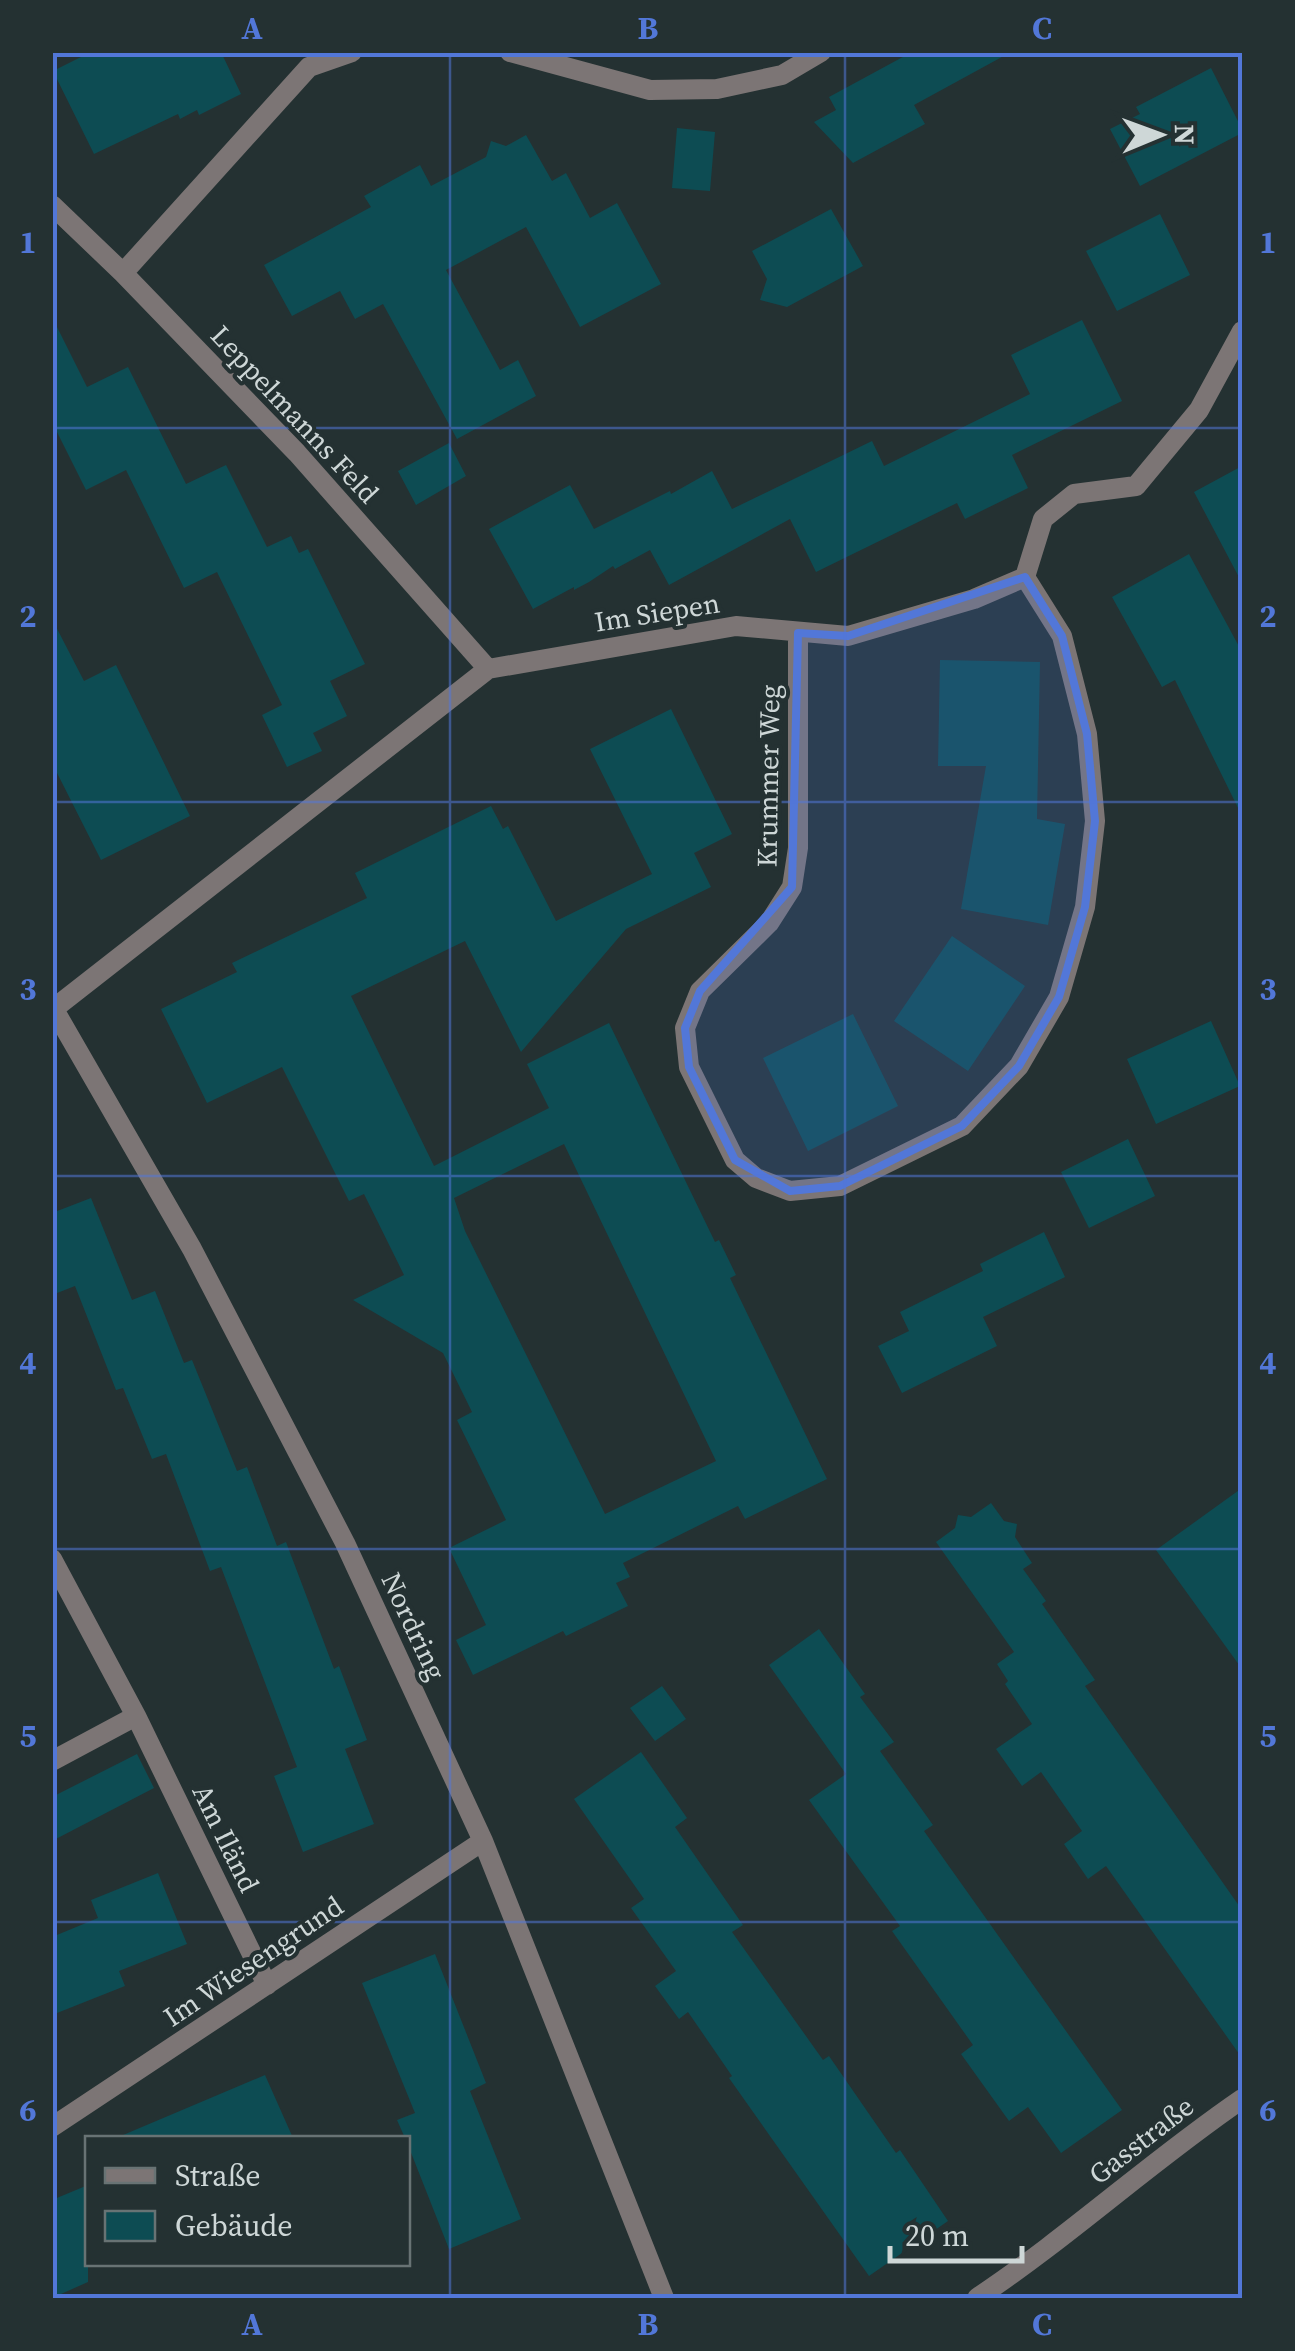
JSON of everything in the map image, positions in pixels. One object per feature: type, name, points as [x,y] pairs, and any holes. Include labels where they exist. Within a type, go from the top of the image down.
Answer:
[{"type":"street","points":[[122,273],[309,67],[352,52]]},
{"type":"street","points":[[510,52],[650,90],[717,89],[782,76],[821,52]]},
{"type":"street","name":"Leppelmanns Feld","points":[[52,205],[297,452],[488,669]]},
{"type":"street","points":[[1025,577],[1044,519],[1074,494],[1136,486],[1199,410],[1242,330]]},
{"type":"street","name":"Im Siepen","points":[[53,1008],[488,669],[736,626],[848,636],[974,599],[1025,577]]},
{"type":"street","name":"Krummer Weg","points":[[798,632],[798,848],[792,887],[768,922],[700,990],[685,1028],[689,1067],[735,1160],[756,1178],[790,1191],[840,1186],[962,1126],[1019,1066],[1059,996],[1084,906],[1095,821],[1087,734],[1062,636],[1025,577]]},
{"type":"street","name":"Nordring","points":[[53,1008],[192,1250],[345,1543],[483,1841],[664,2298]]},
{"type":"street","name":"Am Iländ","points":[[52,1559],[136,1716],[267,1984]]},
{"type":"street","points":[[52,1761],[136,1716]]},
{"type":"street","name":"Im Wiesengrund","points":[[52,2127],[483,1841]]},
{"type":"street","name":"Gasstraße","points":[[977,2298],[1242,2098]]},
{"type":"highlighted area","points":[[1025,577],[1062,636],[1087,734],[1095,821],[1085,907],[1059,997],[1019,1066],[962,1126],[840,1186],[790,1191],[735,1160],[689,1067],[685,1028],[700,991],[792,887],[798,633],[848,636]]},
{"type":"building","points":[[91,52],[221,52],[241,94],[199,115],[197,110],[180,119],[178,114],[94,154],[53,71]]},
{"type":"building","points":[[912,52],[1011,52],[914,105],[925,124],[853,163],[814,122],[836,110],[829,97]]},
{"type":"building","points":[[1211,68],[1242,133],[1140,186],[1110,129],[1140,114],[1136,107]]},
{"type":"building","points":[[677,128],[715,132],[710,191],[672,188]]},
{"type":"building","points":[[526,135],[552,181],[566,173],[590,218],[617,203],[661,284],[580,327],[526,227],[446,270],[500,370],[518,360],[536,396],[457,439],[383,304],[355,319],[340,291],[292,316],[264,265],[371,207],[364,196],[420,165],[431,186],[486,157],[491,141],[506,146]]},
{"type":"building","points":[[831,209],[863,266],[787,307],[760,300],[767,279],[752,251]]},
{"type":"building","points":[[1160,214],[1190,275],[1117,311],[1086,251]]},
{"type":"building","points":[[52,317],[87,387],[128,367],[186,484],[226,465],[267,547],[291,536],[299,553],[308,549],[365,664],[330,681],[347,716],[313,733],[322,751],[287,767],[262,715],[282,705],[217,572],[184,588],[126,470],[86,490],[52,422]]},
{"type":"building","points":[[1082,320],[1122,401],[1012,455],[1028,488],[965,519],[957,503],[816,572],[790,519],[669,585],[650,550],[533,609],[489,529],[570,485],[594,529],[712,471],[732,509],[872,441],[884,466],[1030,394],[1011,355]]},
{"type":"building","points":[[449,443],[466,476],[416,505],[398,471]]},
{"type":"building","points":[[1242,466],[1242,583],[1194,492]]},
{"type":"building","points":[[1189,554],[1242,652],[1242,816],[1175,680],[1162,687],[1112,597]]},
{"type":"building","points":[[52,619],[84,681],[116,665],[190,816],[101,860],[52,763]]},
{"type":"building","points":[[940,660],[1040,662],[1037,819],[1065,824],[1048,925],[961,909],[986,766],[938,766]]},
{"type":"building","points":[[671,709],[732,834],[694,853],[711,887],[626,929],[521,1052],[465,941],[351,996],[434,1166],[549,1108],[527,1064],[609,1023],[715,1242],[719,1240],[736,1275],[730,1278],[827,1479],[745,1519],[738,1506],[623,1563],[630,1577],[616,1583],[628,1606],[566,1636],[563,1631],[473,1675],[456,1640],[486,1625],[449,1548],[506,1520],[457,1420],[472,1412],[443,1353],[353,1300],[404,1275],[364,1194],[349,1201],[282,1067],[207,1103],[161,1009],[237,972],[232,963],[367,898],[355,873],[491,806],[503,829],[508,826],[556,921],[652,874],[590,749]],"holes":[[[564,1144],[716,1461],[605,1514],[465,1231],[454,1198]]]},
{"type":"building","points":[[952,936],[1025,986],[968,1071],[894,1021]]},
{"type":"building","points":[[853,1014],[898,1106],[808,1151],[763,1058]]},
{"type":"building","points":[[1211,1021],[1240,1086],[1156,1124],[1127,1059]]},
{"type":"building","points":[[1128,1139],[1155,1196],[1089,1228],[1061,1172]]},
{"type":"building","points":[[91,1198],[132,1300],[155,1291],[184,1363],[192,1360],[237,1471],[247,1467],[277,1546],[286,1542],[334,1669],[339,1666],[367,1740],[345,1749],[374,1824],[303,1852],[274,1776],[297,1767],[221,1567],[210,1571],[166,1454],[152,1459],[123,1388],[116,1390],[75,1286],[52,1295],[52,1213]]},
{"type":"building","points":[[1044,1232],[1065,1277],[983,1317],[997,1346],[902,1393],[878,1346],[909,1331],[900,1312],[983,1271],[980,1264]]},
{"type":"building","points":[[1242,1488],[1242,1669],[1156,1550]]},
{"type":"building","points":[[991,1503],[1004,1521],[1017,1524],[1015,1537],[1032,1563],[1023,1569],[1046,1601],[1042,1604],[1095,1680],[1085,1686],[1242,1910],[1242,2058],[1106,1866],[1088,1879],[1064,1844],[1082,1831],[1041,1772],[1022,1786],[996,1749],[1032,1724],[1005,1684],[1008,1681],[997,1664],[1014,1652],[936,1542],[955,1528],[958,1515],[971,1517]]},
{"type":"building","points":[[819,1629],[865,1694],[860,1697],[894,1742],[880,1751],[933,1825],[924,1831],[1122,2110],[1061,2153],[1028,2107],[1009,2121],[961,2054],[973,2045],[892,1931],[900,1926],[809,1800],[846,1774],[769,1665]]},
{"type":"building","points":[[662,1686],[686,1719],[655,1741],[630,1708]]},
{"type":"building","points":[[641,1752],[687,1818],[675,1827],[743,1925],[732,1932],[823,2060],[829,2056],[896,2153],[900,2150],[948,2221],[869,2276],[729,2078],[732,2076],[688,2012],[679,2019],[655,1986],[676,1971],[631,1908],[644,1899],[574,1799]]},
{"type":"building","points":[[137,1754],[154,1788],[52,1841],[52,1797]]},
{"type":"building","points":[[158,1873],[187,1944],[119,1971],[125,1986],[52,2015],[52,1937],[98,1918],[91,1900]]},
{"type":"building","points":[[435,1954],[486,2083],[470,2091],[521,2219],[449,2249],[410,2150],[410,2136],[404,2136],[397,2120],[415,2113],[362,1983]]},
{"type":"building","points":[[265,2075],[292,2136],[121,2136]]},
{"type":"building","points":[[85,2186],[88,2282],[52,2298],[52,2200]]}]
